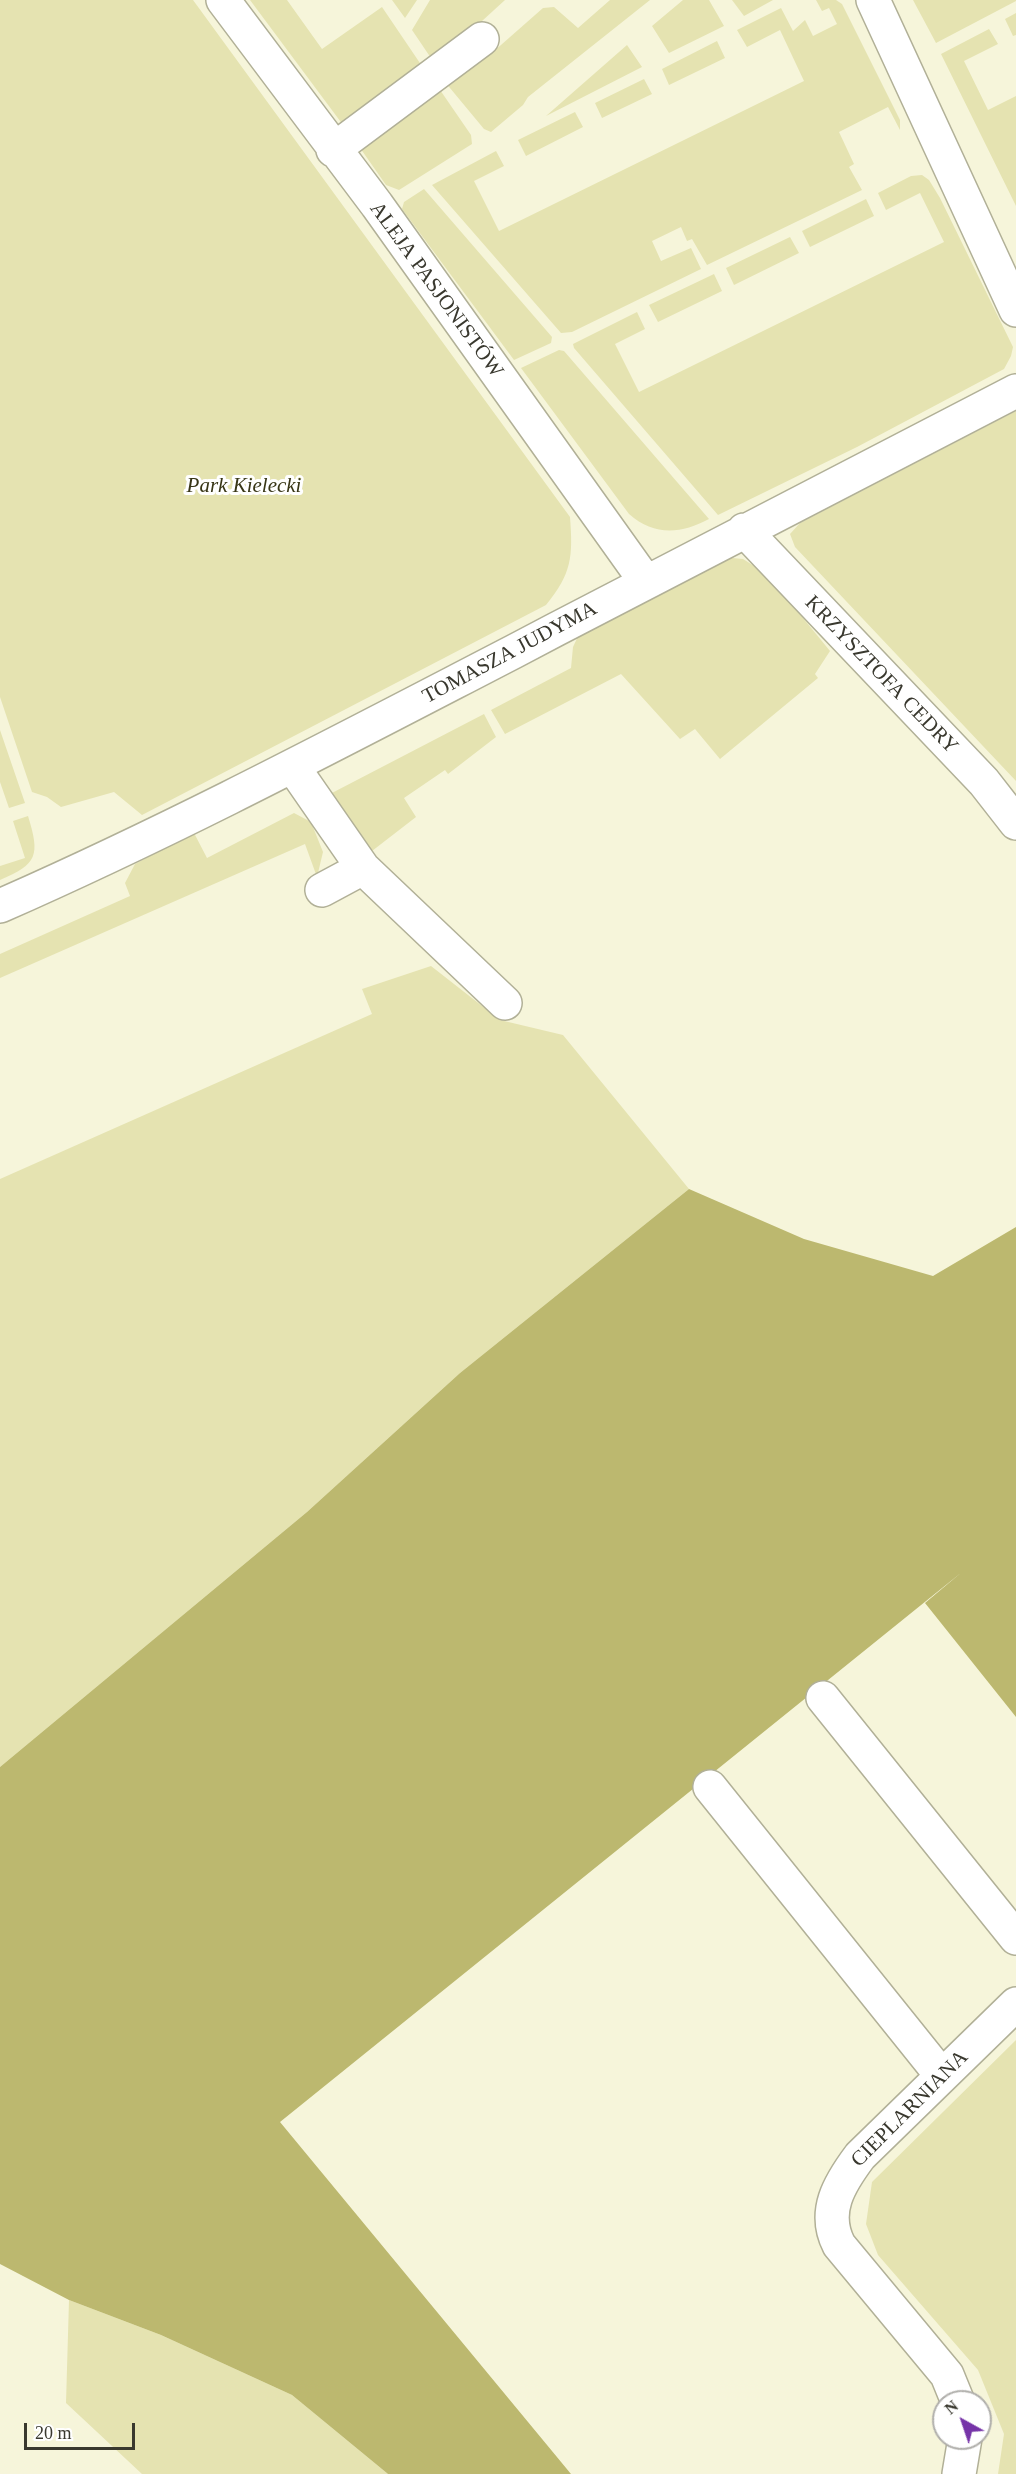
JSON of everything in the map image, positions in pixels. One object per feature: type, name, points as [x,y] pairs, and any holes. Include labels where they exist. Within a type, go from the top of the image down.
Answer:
[{"type":"street","name":"ALEJA PASJONISTÓW","points":[[223,0],[333,150],[377,205],[646,582]]},
{"type":"street","points":[[873,0],[1016,310]]},
{"type":"street","points":[[333,150],[482,39]]},
{"type":"street","name":"TOMASZA JUDYMA","points":[[0,906],[73,874],[293,767],[744,530],[1016,392]]},
{"type":"street","name":"KRZYSZTOFA CEDRY","points":[[744,530],[984,782],[1016,823]]},
{"type":"street","points":[[293,767],[363,868],[505,1003]]},
{"type":"street","points":[[322,890],[363,868]]},
{"type":"street","points":[[823,1698],[1016,1938]]},
{"type":"street","points":[[710,1787],[942,2076]]},
{"type":"street","name":"CIEPLARNIANA","points":[[953,2390],[946,2375],[847,2256],[831,2226],[832,2205],[846,2174],[860,2157],[1016,2004]]},
{"type":"street","points":[[959,2474],[962,2450]]},
{"type":"green space","name":"Park Kielecki","points":[[0,0],[193,0],[570,517],[569,564],[555,594],[546,605],[142,815],[114,792],[61,807],[47,797],[32,792],[0,697]]},
{"type":"green space","points":[[250,0],[287,0],[322,49],[382,7],[426,72],[346,129]]},
{"type":"green space","points":[[392,0],[417,0],[405,18]]},
{"type":"green space","points":[[430,0],[505,0],[435,64],[412,30]]},
{"type":"green space","points":[[610,0],[650,0],[528,97],[523,105],[491,132],[484,129],[445,82],[493,52],[543,8],[554,7],[578,28]]},
{"type":"green space","points":[[683,0],[709,0],[724,26],[669,53],[652,26]]},
{"type":"green space","points":[[732,0],[773,0],[744,16]]},
{"type":"green space","points":[[816,0],[836,0],[842,4],[900,120],[900,130],[888,107],[839,132],[854,164],[849,167],[862,190],[707,265],[692,239],[687,241],[681,227],[652,241],[661,261],[691,248],[701,269],[572,332],[561,333],[432,185],[496,151],[504,166],[474,181],[499,231],[804,81],[780,30],[747,47],[737,30],[781,8],[793,31],[805,20],[813,36],[837,24],[829,8],[822,11]]},
{"type":"green space","points":[[913,0],[1016,0],[1016,1],[936,43]]},
{"type":"green space","points":[[1016,13],[1016,35],[1013,36],[1005,19]]},
{"type":"green space","points":[[989,29],[998,44],[964,61],[988,110],[1016,96],[1016,206],[941,54]]},
{"type":"green space","points":[[717,41],[725,58],[669,85],[662,69]]},
{"type":"green space","points":[[627,45],[642,67],[546,116]]},
{"type":"green space","points":[[644,79],[652,94],[602,118],[595,103]]},
{"type":"green space","points":[[438,87],[471,135],[472,144],[399,190],[386,185],[358,145]]},
{"type":"green space","points":[[575,112],[583,127],[526,156],[518,140]]},
{"type":"green space","points":[[922,175],[929,180],[940,198],[1013,347],[1004,369],[857,447],[718,515],[574,348],[573,344],[637,312],[645,329],[615,344],[639,392],[944,242],[920,193],[886,210],[878,193],[911,176]]},
{"type":"green space","points":[[424,189],[552,337],[551,343],[514,360],[402,209],[404,202]]},
{"type":"green space","points":[[866,199],[874,216],[810,247],[802,231]]},
{"type":"green space","points":[[790,237],[799,253],[734,285],[726,268]]},
{"type":"green space","points":[[714,274],[722,291],[658,322],[649,305]]},
{"type":"green space","points":[[559,350],[564,351],[709,519],[688,528],[668,530],[648,526],[629,514],[521,368]]},
{"type":"green space","points":[[1016,411],[1016,781],[795,547],[790,534],[800,523]]},
{"type":"green space","points":[[722,557],[743,559],[767,574],[830,651],[815,674],[818,678],[720,759],[695,729],[680,739],[621,674],[505,734],[491,710],[571,668],[573,647],[580,632]]},
{"type":"green space","points":[[484,714],[496,737],[448,774],[445,770],[404,798],[416,817],[372,851],[345,829],[330,794]]},
{"type":"green space","points":[[0,730],[25,803],[9,808],[0,782]]},
{"type":"green space","points":[[294,813],[311,822],[323,852],[317,877],[305,844],[0,978],[0,954],[130,896],[125,883],[135,864],[194,833],[207,858]]},
{"type":"green space","points":[[28,816],[34,840],[33,857],[22,869],[0,880],[0,866],[25,858],[13,821]]},
{"type":"green space","points":[[431,966],[500,1020],[563,1035],[689,1189],[460,1373],[307,1512],[0,1767],[0,1179],[372,1014],[362,989]]},
{"type":"green space","points":[[1016,2040],[1016,2474],[998,2474],[1004,2434],[992,2404],[992,2390],[986,2390],[978,2370],[878,2255],[866,2224],[872,2182]]},
{"type":"green space","points":[[69,2300],[161,2335],[292,2395],[388,2474],[142,2474],[66,2403]]},
{"type":"shaded area","points":[[689,1189],[804,1239],[933,1276],[1016,1227],[1016,1717],[925,1603],[962,1572],[280,2122],[571,2474],[388,2474],[292,2395],[161,2335],[69,2300],[0,2264],[0,1767],[307,1512],[460,1373]]}]
